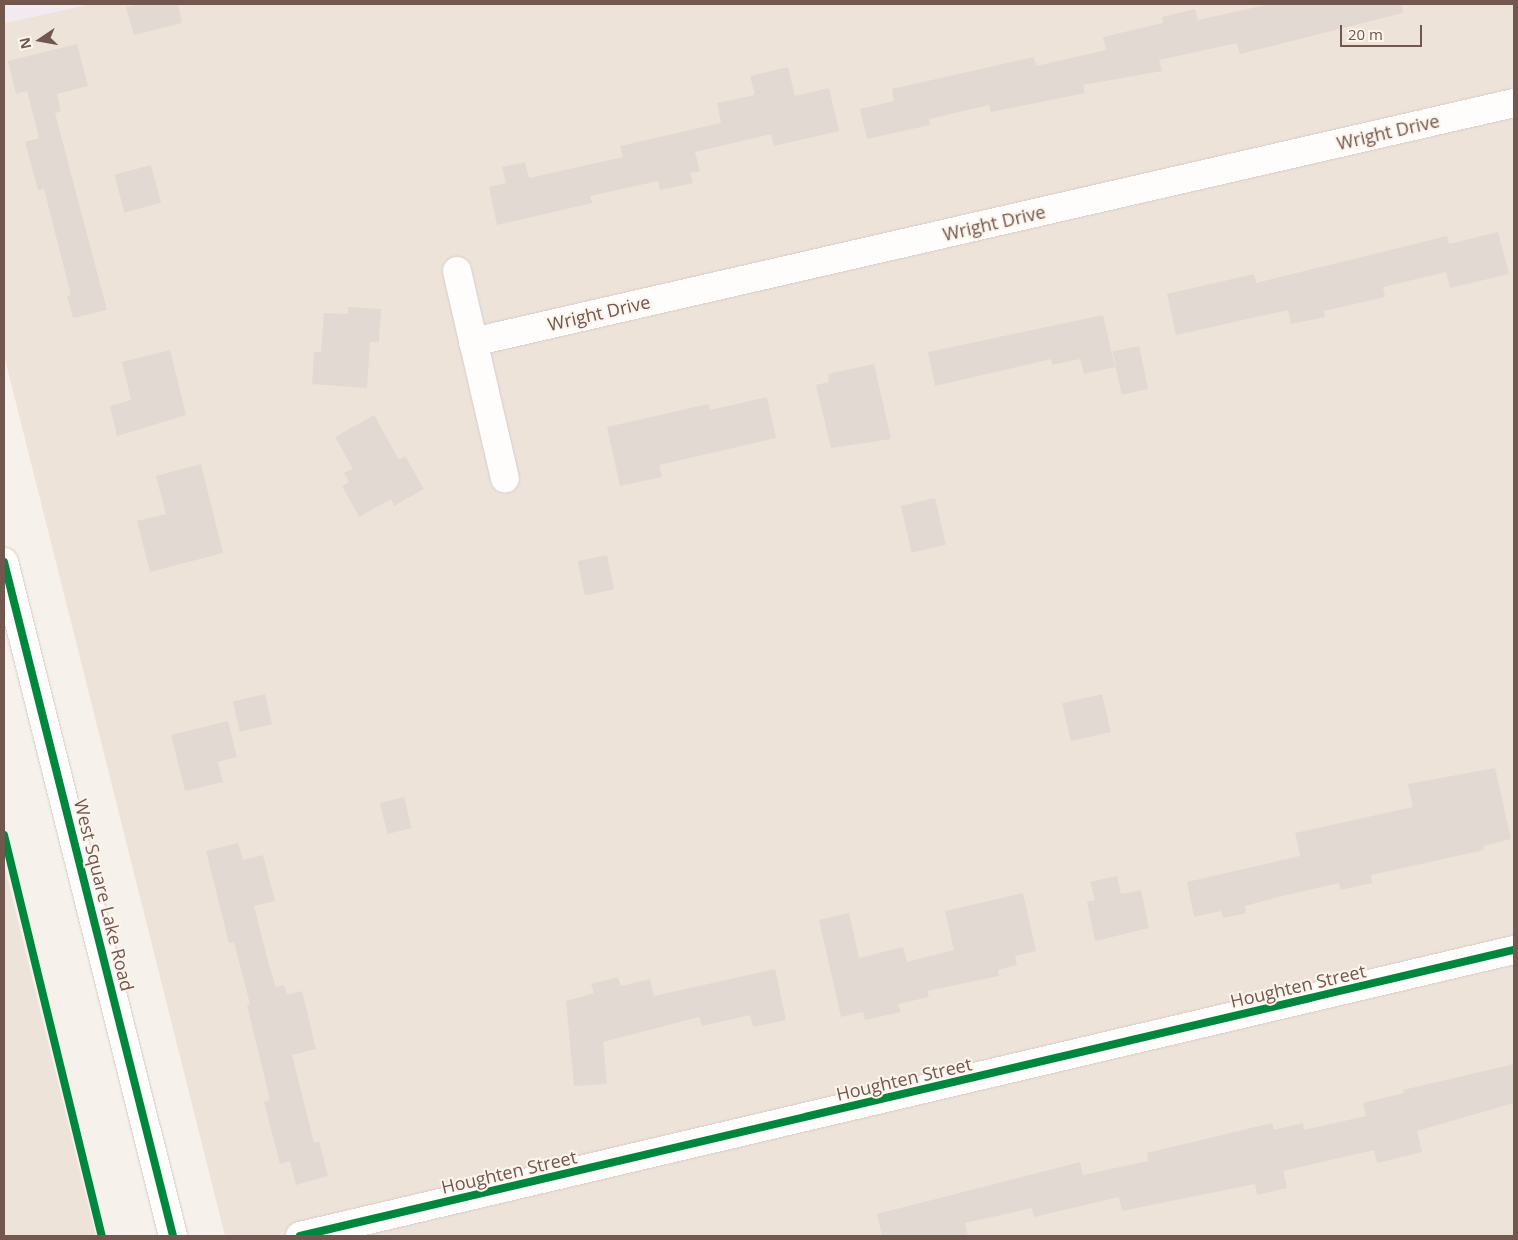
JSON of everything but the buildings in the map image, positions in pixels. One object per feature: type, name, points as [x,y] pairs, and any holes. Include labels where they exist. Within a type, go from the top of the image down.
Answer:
[{"type":"street","name":"Wright Drive","points":[[473,342],[1514,103]]},
{"type":"street","points":[[457,271],[505,479]]},
{"type":"street","name":"West Square Lake Road","points":[[4,562],[174,1236]]},
{"type":"street","name":"Houghten Street","points":[[300,1236],[1514,950]]},
{"type":"shaded area","points":[[4,4],[91,4],[4,23]]},
{"type":"shaded area","points":[[91,4],[1514,4],[1514,1236],[225,1236],[4,355],[4,23]]},
{"type":"shaded area","points":[[4,864],[96,1236],[4,1236]]},
{"type":"cycle path","points":[[4,562],[173,1236]]},
{"type":"cycle path","points":[[4,835],[102,1236]]},
{"type":"cycle path","points":[[300,1236],[1514,950]]}]
